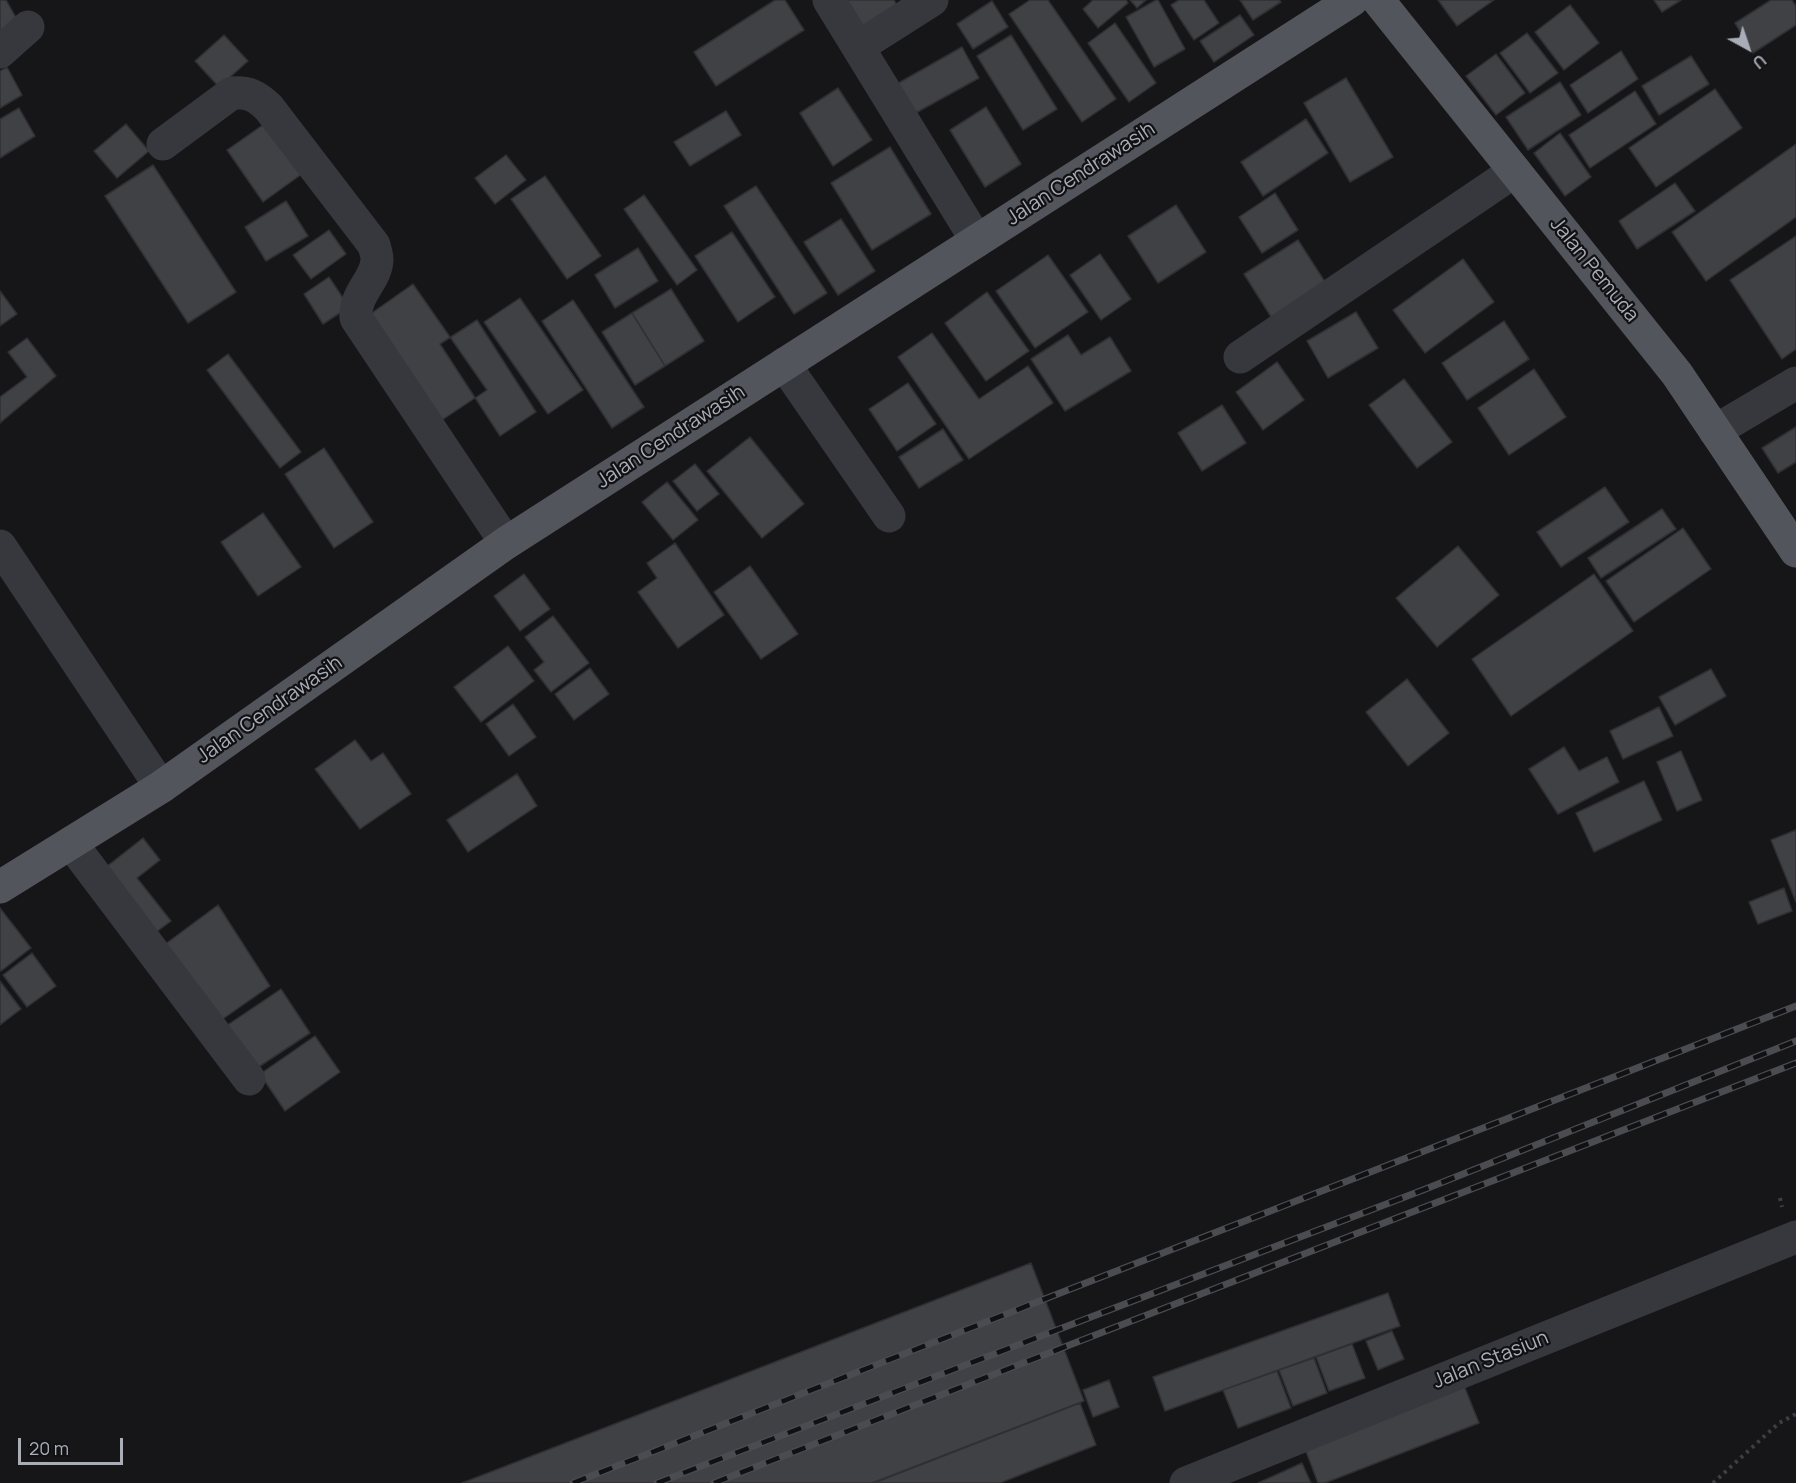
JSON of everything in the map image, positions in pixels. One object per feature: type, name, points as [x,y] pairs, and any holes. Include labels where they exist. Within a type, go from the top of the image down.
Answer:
[{"type":"main road","name":"Jalan Cendrawasih","points":[[0,887],[161,787],[506,543],[1352,0]]},
{"type":"main road","name":"Jalan Pemuda","points":[[1378,0],[1677,374],[1796,551]]},
{"type":"street","points":[[829,0],[977,241]]},
{"type":"street","points":[[858,47],[932,0]]},
{"type":"street","points":[[0,52],[28,27]]},
{"type":"street","points":[[163,144],[232,93],[246,92],[259,98],[269,108],[374,245],[377,261],[373,274],[355,307],[356,318],[506,543]]},
{"type":"street","points":[[1240,357],[1515,171]]},
{"type":"street","points":[[784,364],[889,516]]},
{"type":"street","points":[[1715,431],[1796,383]]},
{"type":"street","points":[[0,546],[161,787]]},
{"type":"street","points":[[71,843],[249,1079]]},
{"type":"street","name":"Jalan Stasiun","points":[[1186,1483],[1796,1237]]},
{"type":"path","points":[[1713,1483],[1779,1423],[1796,1414]]},
{"type":"building","points":[[0,0],[6,0],[18,21],[0,31]]},
{"type":"building","points":[[775,0],[785,0],[804,30],[716,86],[694,52]]},
{"type":"building","points":[[836,0],[894,0],[898,7],[855,33]]},
{"type":"building","points":[[1030,0],[1048,0],[1116,99],[1082,122],[1009,14]]},
{"type":"building","points":[[1093,0],[1126,0],[1128,3],[1098,28],[1083,9]]},
{"type":"building","points":[[1130,0],[1146,0],[1137,8]]},
{"type":"building","points":[[1156,0],[1185,49],[1154,67],[1126,17]]},
{"type":"building","points":[[1179,0],[1204,0],[1219,23],[1194,40],[1171,5]]},
{"type":"building","points":[[1240,0],[1279,0],[1281,2],[1253,20]]},
{"type":"building","points":[[1438,0],[1494,0],[1457,26]]},
{"type":"building","points":[[1654,0],[1681,0],[1662,12]]},
{"type":"building","points":[[1771,0],[1792,0],[1796,6],[1796,25],[1753,53],[1735,23]]},
{"type":"building","points":[[992,1],[1008,27],[973,49],[957,24]]},
{"type":"building","points":[[1570,5],[1599,43],[1564,70],[1535,32]]},
{"type":"building","points":[[1240,15],[1254,35],[1214,62],[1200,41]]},
{"type":"building","points":[[1115,23],[1156,83],[1129,102],[1088,43]]},
{"type":"building","points":[[1527,33],[1558,73],[1530,93],[1500,53]]},
{"type":"building","points":[[224,35],[248,61],[219,87],[195,61]]},
{"type":"building","points":[[1011,35],[1057,109],[1023,130],[977,56]]},
{"type":"building","points":[[962,47],[979,78],[912,115],[895,85]]},
{"type":"building","points":[[1621,51],[1638,79],[1588,113],[1570,85]]},
{"type":"building","points":[[1496,54],[1525,93],[1496,115],[1466,76]]},
{"type":"building","points":[[1691,56],[1709,84],[1659,115],[1642,86]]},
{"type":"building","points":[[7,67],[22,95],[0,108],[0,71]]},
{"type":"building","points":[[1346,78],[1393,157],[1350,182],[1304,103]]},
{"type":"building","points":[[1560,82],[1581,115],[1528,150],[1506,117]]},
{"type":"building","points":[[838,88],[872,140],[833,166],[800,113]]},
{"type":"building","points":[[1715,89],[1742,128],[1656,187],[1629,148]]},
{"type":"building","points":[[1635,91],[1656,124],[1590,168],[1569,135]]},
{"type":"building","points":[[986,107],[1021,164],[985,187],[950,130]]},
{"type":"building","points":[[19,108],[35,136],[0,158],[0,119]]},
{"type":"building","points":[[726,111],[741,135],[690,166],[674,142]]},
{"type":"building","points":[[1306,119],[1328,153],[1263,196],[1241,162]]},
{"type":"building","points":[[270,120],[306,171],[263,202],[227,150]]},
{"type":"building","points":[[126,124],[149,151],[117,178],[94,151]]},
{"type":"building","points":[[1560,133],[1591,177],[1565,196],[1534,153]]},
{"type":"building","points":[[1796,144],[1796,217],[1706,281],[1672,232]]},
{"type":"building","points":[[890,147],[931,214],[872,250],[831,183]]},
{"type":"building","points":[[506,155],[526,180],[495,204],[475,178]]},
{"type":"building","points":[[153,165],[236,292],[188,323],[105,196]]},
{"type":"building","points":[[545,176],[601,256],[567,279],[511,199]]},
{"type":"building","points":[[1675,183],[1695,211],[1637,249],[1619,221]]},
{"type":"building","points":[[756,186],[827,293],[794,314],[724,206]]},
{"type":"building","points":[[1275,193],[1298,230],[1262,253],[1239,217]]},
{"type":"building","points":[[644,195],[697,270],[677,285],[624,209]]},
{"type":"building","points":[[286,201],[308,236],[266,261],[245,227]]},
{"type":"building","points":[[1176,205],[1206,252],[1158,283],[1128,236]]},
{"type":"building","points":[[841,219],[875,271],[838,295],[804,242]]},
{"type":"building","points":[[329,230],[346,254],[311,279],[293,255]]},
{"type":"building","points":[[732,232],[775,297],[738,322],[695,256]]},
{"type":"building","points":[[1796,236],[1796,349],[1782,359],[1730,280]]},
{"type":"building","points":[[1298,240],[1327,285],[1273,320],[1244,274]]},
{"type":"building","points":[[638,248],[658,281],[615,308],[595,275]]},
{"type":"building","points":[[1100,254],[1131,299],[1101,320],[1070,275]]},
{"type":"building","points":[[1048,255],[1088,312],[1035,348],[996,291]]},
{"type":"building","points":[[1463,259],[1494,302],[1425,353],[1393,310]]},
{"type":"building","points":[[329,277],[349,307],[323,324],[304,294]]},
{"type":"building","points":[[413,284],[487,390],[442,420],[369,315]]},
{"type":"building","points":[[671,289],[704,341],[665,366],[632,313]]},
{"type":"building","points":[[0,291],[17,314],[0,326]]},
{"type":"building","points":[[987,292],[1029,351],[986,381],[945,323]]},
{"type":"building","points":[[520,298],[583,390],[548,414],[484,322]]},
{"type":"building","points":[[573,300],[644,407],[612,428],[542,321]]},
{"type":"building","points":[[1356,312],[1378,348],[1328,378],[1307,341]]},
{"type":"building","points":[[632,313],[665,366],[635,385],[602,332]]},
{"type":"building","points":[[477,320],[536,412],[500,436],[440,344]]},
{"type":"building","points":[[1504,321],[1529,359],[1467,400],[1442,363]]},
{"type":"building","points":[[932,333],[979,399],[1028,366],[1053,403],[969,459],[898,357]]},
{"type":"building","points":[[1068,335],[1081,355],[1110,337],[1131,371],[1065,411],[1031,359]]},
{"type":"building","points":[[27,338],[56,376],[0,423],[0,397],[27,377],[8,352]]},
{"type":"building","points":[[228,354],[301,452],[280,468],[207,370]]},
{"type":"building","points":[[1277,362],[1304,400],[1263,430],[1236,392]]},
{"type":"building","points":[[1534,369],[1566,417],[1509,455],[1478,408]]},
{"type":"building","points":[[1404,379],[1452,442],[1417,468],[1369,405]]},
{"type":"building","points":[[908,383],[936,424],[897,451],[869,409]]},
{"type":"building","points":[[1222,405],[1246,443],[1202,471],[1178,433]]},
{"type":"building","points":[[1796,427],[1796,462],[1778,473],[1762,448]]},
{"type":"building","points":[[943,429],[963,460],[919,488],[899,457]]},
{"type":"building","points":[[750,437],[804,504],[762,538],[707,471]]},
{"type":"building","points":[[324,448],[373,522],[334,548],[285,474]]},
{"type":"building","points":[[695,464],[719,494],[697,511],[673,481]]},
{"type":"building","points":[[667,482],[698,520],[673,540],[642,502]]},
{"type":"building","points":[[1605,487],[1629,522],[1561,567],[1537,532]]},
{"type":"building","points":[[1662,509],[1676,529],[1601,578],[1588,558]]},
{"type":"building","points":[[263,513],[301,567],[258,596],[221,542]]},
{"type":"building","points":[[1683,528],[1711,569],[1634,622],[1606,581]]},
{"type":"building","points":[[675,543],[724,615],[678,648],[638,592],[657,578],[647,563]]},
{"type":"building","points":[[1458,546],[1499,595],[1437,647],[1396,598]]},
{"type":"building","points":[[750,566],[798,634],[761,659],[714,592]]},
{"type":"building","points":[[524,574],[550,609],[520,631],[494,596]]},
{"type":"building","points":[[1594,574],[1633,631],[1511,716],[1472,659]]},
{"type":"building","points":[[553,616],[589,663],[551,692],[534,670],[544,662],[525,637]]},
{"type":"building","points":[[508,646],[534,681],[481,722],[454,687]]},
{"type":"building","points":[[590,668],[609,694],[574,720],[555,694]]},
{"type":"building","points":[[1711,669],[1726,696],[1675,725],[1659,697]]},
{"type":"building","points":[[1407,679],[1449,733],[1408,766],[1366,712]]},
{"type":"building","points":[[513,704],[536,737],[509,756],[486,724]]},
{"type":"building","points":[[1659,707],[1673,736],[1623,759],[1610,731]]},
{"type":"building","points":[[355,740],[371,761],[383,753],[411,794],[360,829],[315,769]]},
{"type":"building","points":[[1564,747],[1579,771],[1607,757],[1619,782],[1558,814],[1529,769]]},
{"type":"building","points":[[1681,751],[1702,800],[1677,811],[1657,762]]},
{"type":"building","points":[[517,774],[537,806],[468,852],[447,820]]},
{"type":"building","points":[[1644,781],[1662,820],[1594,852],[1576,813]]},
{"type":"building","points":[[1796,830],[1796,902],[1771,840]]},
{"type":"building","points":[[143,838],[160,860],[137,878],[171,921],[151,936],[101,871]]},
{"type":"building","points":[[1784,888],[1792,911],[1758,924],[1749,902]]},
{"type":"building","points":[[218,905],[270,986],[217,1023],[164,945]]},
{"type":"building","points":[[0,908],[31,948],[1,971],[0,969]]},
{"type":"building","points":[[32,953],[56,986],[27,1007],[3,975]]},
{"type":"building","points":[[0,981],[21,1009],[0,1025]]},
{"type":"building","points":[[281,989],[310,1033],[254,1070],[223,1028]]},
{"type":"building","points":[[315,1036],[340,1072],[285,1111],[260,1074]]},
{"type":"building","points":[[1031,1263],[1084,1401],[872,1483],[462,1483]]},
{"type":"building","points":[[1388,1293],[1400,1326],[1165,1411],[1153,1377]]},
{"type":"building","points":[[1392,1331],[1404,1359],[1378,1370],[1366,1341]]},
{"type":"building","points":[[1352,1344],[1365,1378],[1329,1391],[1316,1357]]},
{"type":"building","points":[[1314,1358],[1327,1393],[1293,1406],[1279,1370]]},
{"type":"building","points":[[1277,1371],[1291,1408],[1238,1428],[1223,1390]]},
{"type":"building","points":[[1461,1378],[1479,1423],[1325,1483],[1318,1483],[1302,1441]]},
{"type":"building","points":[[1109,1380],[1119,1407],[1093,1417],[1083,1390]]},
{"type":"building","points":[[1080,1403],[1096,1445],[1000,1483],[874,1483]]},
{"type":"building","points":[[1302,1463],[1311,1483],[1258,1483]]},
{"type":"railway","points":[[573,1483],[1796,1006]]},
{"type":"railway","points":[[657,1483],[1423,1190],[1796,1041]]},
{"type":"railway","points":[[714,1483],[1796,1063]]}]
